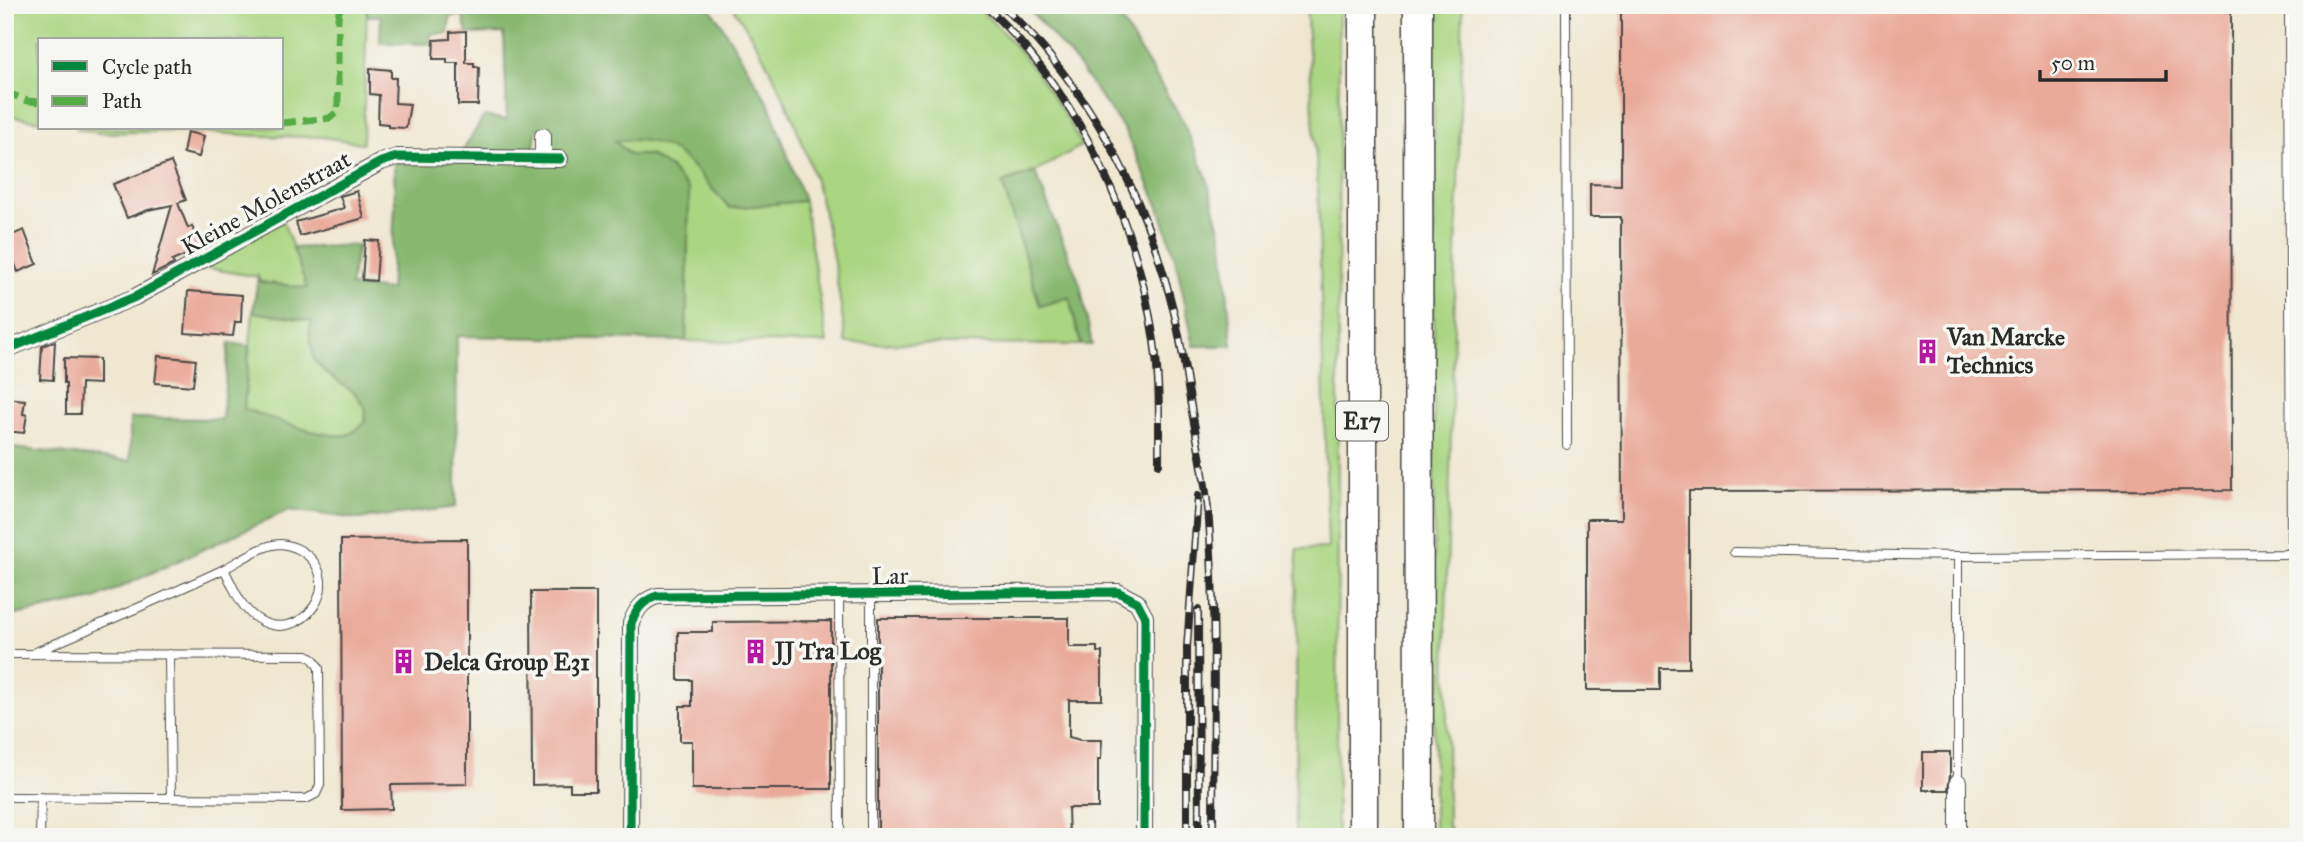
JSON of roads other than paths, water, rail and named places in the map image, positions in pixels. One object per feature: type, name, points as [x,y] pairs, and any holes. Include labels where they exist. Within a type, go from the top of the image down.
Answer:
[{"type":"highway","name":"E17","points":[[1363,5],[1363,837]]},
{"type":"highway","name":"E17","points":[[1418,5],[1419,837]]},
{"type":"street","name":"Kleine Molenstraat","points":[[5,350],[135,297],[381,162],[397,157],[551,159],[543,136]]},
{"type":"street","name":"Lar","points":[[630,837],[631,623],[646,600],[657,596],[1118,592],[1137,602],[1145,617],[1143,837]]},
{"type":"street","points":[[1958,782],[1958,837]]},
{"type":"lane","points":[[1566,5],[1567,445]]},
{"type":"lane","points":[[1734,552],[1958,556],[2291,554],[2289,5]]},
{"type":"lane","points":[[31,654],[280,544],[299,549],[314,561],[321,579],[321,595],[311,611],[298,621],[271,625],[256,618],[244,606],[224,569]]},
{"type":"lane","points":[[1958,556],[1958,782]]},
{"type":"lane","points":[[839,596],[840,837]]},
{"type":"lane","points":[[871,596],[871,837]]},
{"type":"lane","points":[[5,654],[307,655],[319,668],[320,707],[320,785],[316,794],[306,799],[5,797]]},
{"type":"lane","points":[[169,654],[171,798]]},
{"type":"lane","points":[[40,837],[41,797]]},
{"type":"railway","points":[[984,5],[1018,39],[1048,76],[1098,159],[1117,203],[1133,248],[1154,341],[1158,387],[1159,464]]},
{"type":"railway","points":[[1002,5],[1033,36],[1061,70],[1109,143],[1146,221],[1175,316],[1202,465],[1211,550],[1214,632],[1213,837]]},
{"type":"railway","points":[[1187,837],[1187,647],[1198,496]]},
{"type":"railway","points":[[1198,610],[1199,837]]},
{"type":"place","name":"Van Marcke Technics","points":[[1927,351]]},
{"type":"place","name":"JJ Tra Log","points":[[755,651]]},
{"type":"place","name":"Delca Group E31","points":[[404,662]]}]
